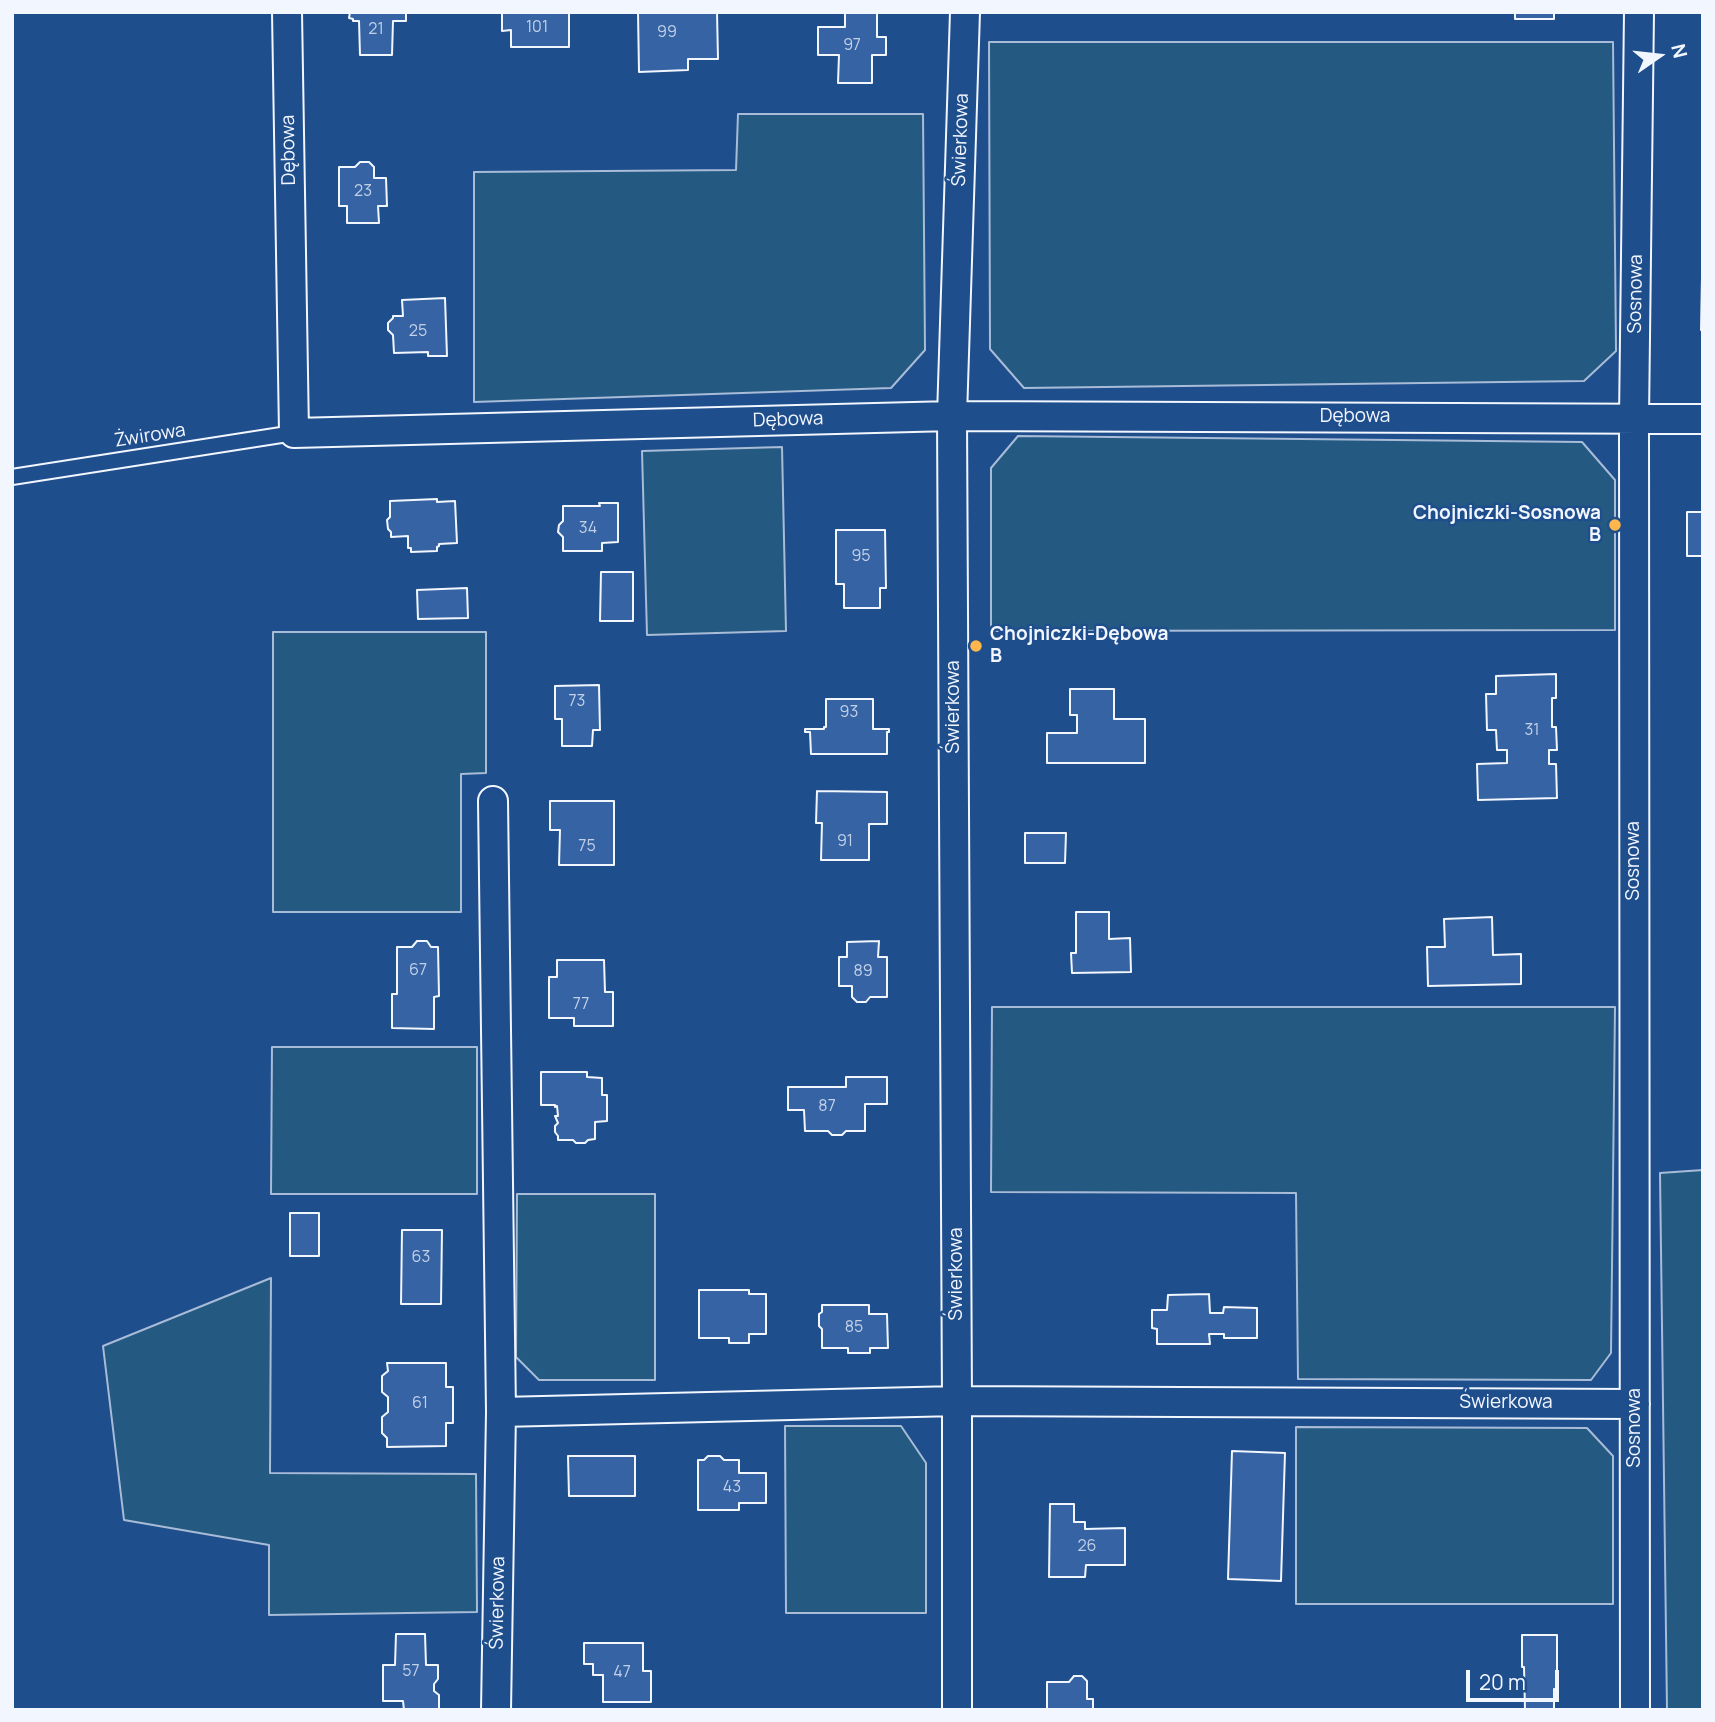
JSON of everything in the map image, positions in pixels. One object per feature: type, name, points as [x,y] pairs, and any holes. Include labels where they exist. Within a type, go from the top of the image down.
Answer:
[{"type":"street","name":"Dębowa","points":[[286,12],[294,433],[952,416],[1703,419]]},
{"type":"street","name":"Świerkowa","points":[[957,1710],[952,416],[965,12]]},
{"type":"street","name":"Sosnowa","points":[[1635,1710],[1634,418],[1639,12]]},
{"type":"street","name":"Świerkowa","points":[[493,801],[501,1412],[496,1710]]},
{"type":"street","name":"Świerkowa","points":[[501,1412],[957,1401],[1635,1404]]},
{"type":"lane","name":"Żwirowa","points":[[12,477],[294,433]]},
{"type":"shaded area","points":[[989,42],[1613,42],[1616,351],[1584,381],[1024,388],[990,349]]},
{"type":"shaded area","points":[[738,114],[923,114],[925,350],[891,388],[474,402],[474,172],[736,170]]},
{"type":"shaded area","points":[[1018,436],[1582,442],[1615,480],[1615,630],[991,631],[991,468]]},
{"type":"shaded area","points":[[782,447],[786,631],[647,635],[642,451]]},
{"type":"shaded area","points":[[273,632],[486,632],[486,773],[461,774],[461,912],[273,912]]},
{"type":"shaded area","points":[[992,1007],[1615,1007],[1611,1353],[1591,1380],[1298,1379],[1296,1193],[991,1192]]},
{"type":"shaded area","points":[[272,1047],[477,1047],[477,1194],[271,1194]]},
{"type":"shaded area","points":[[1703,1170],[1703,1710],[1667,1710],[1660,1173]]},
{"type":"shaded area","points":[[517,1194],[655,1194],[655,1380],[539,1380],[516,1357]]},
{"type":"shaded area","points":[[271,1278],[270,1473],[476,1474],[477,1612],[269,1615],[269,1545],[124,1520],[103,1346]]},
{"type":"shaded area","points":[[785,1426],[901,1426],[926,1463],[926,1613],[786,1613]]},
{"type":"shaded area","points":[[1296,1427],[1587,1428],[1613,1456],[1613,1604],[1296,1604]]},
{"type":"building","points":[[350,12],[406,12],[406,21],[393,21],[392,55],[360,55],[359,21],[349,18]]},
{"type":"building","points":[[502,12],[569,12],[569,47],[511,47],[511,30],[502,31]]},
{"type":"building","points":[[638,12],[717,12],[718,59],[688,59],[688,70],[639,72]]},
{"type":"building","points":[[845,12],[877,12],[877,37],[886,37],[886,55],[872,55],[872,83],[838,83],[839,55],[818,55],[818,27],[845,27]]},
{"type":"building","points":[[1515,12],[1554,12],[1554,19],[1515,19]]},
{"type":"building","points":[[360,162],[369,162],[374,167],[374,178],[386,178],[387,206],[378,206],[379,223],[347,223],[347,206],[339,206],[339,167],[355,167]]},
{"type":"building","points":[[1702,277],[1703,330],[1701,330]]},
{"type":"building","points":[[445,298],[447,356],[428,356],[428,352],[394,353],[393,335],[388,330],[388,323],[393,316],[403,316],[402,300]]},
{"type":"building","points":[[437,499],[437,502],[455,501],[457,543],[439,544],[437,551],[411,552],[411,548],[408,548],[408,536],[391,537],[387,520],[390,517],[390,501]]},
{"type":"building","points":[[599,503],[618,503],[618,542],[602,543],[602,551],[563,551],[563,537],[558,532],[563,521],[563,506],[600,506]]},
{"type":"building","points":[[1687,512],[1703,512],[1703,556],[1687,556]]},
{"type":"building","points":[[836,530],[885,530],[886,588],[880,588],[880,608],[844,608],[844,584],[836,584]]},
{"type":"building","points":[[601,572],[633,572],[633,621],[600,621]]},
{"type":"building","points":[[467,588],[468,618],[418,619],[417,590]]},
{"type":"building","points":[[1556,674],[1556,698],[1552,698],[1552,727],[1556,727],[1557,750],[1549,750],[1549,764],[1556,764],[1557,798],[1478,800],[1477,764],[1507,763],[1507,750],[1497,750],[1496,730],[1487,730],[1486,694],[1496,694],[1496,676]]},
{"type":"building","points":[[599,685],[600,730],[593,730],[592,746],[562,746],[562,719],[555,719],[555,686]]},
{"type":"building","points":[[1070,689],[1114,689],[1114,719],[1145,719],[1145,763],[1047,763],[1047,733],[1077,733],[1077,715],[1070,715]]},
{"type":"building","points":[[826,699],[873,699],[873,729],[889,729],[887,754],[811,754],[810,732],[805,732],[805,729],[826,727]]},
{"type":"building","points":[[817,791],[887,792],[887,824],[869,824],[869,860],[821,860],[822,823],[816,823]]},
{"type":"building","points":[[550,801],[614,801],[614,865],[559,865],[560,830],[550,830]]},
{"type":"building","points":[[1025,833],[1066,833],[1065,863],[1025,863]]},
{"type":"building","points":[[1076,912],[1109,912],[1109,939],[1130,938],[1131,972],[1072,973],[1071,953],[1076,953]]},
{"type":"building","points":[[1492,917],[1493,955],[1521,954],[1521,984],[1428,986],[1427,947],[1445,947],[1444,919]]},
{"type":"building","points":[[417,941],[427,941],[431,947],[438,947],[439,996],[434,997],[434,1029],[392,1028],[392,994],[397,994],[397,947],[412,947]]},
{"type":"building","points":[[879,941],[878,957],[887,957],[887,997],[870,997],[866,1002],[857,1002],[852,997],[852,986],[839,986],[839,957],[847,957],[847,942]]},
{"type":"building","points":[[557,960],[604,960],[605,992],[613,992],[613,1026],[574,1026],[574,1018],[549,1018],[549,977],[557,977]]},
{"type":"building","points":[[541,1072],[587,1072],[587,1077],[602,1078],[602,1095],[607,1095],[607,1121],[595,1122],[595,1139],[585,1143],[558,1140],[555,1132],[558,1123],[555,1116],[558,1116],[557,1106],[541,1105]]},
{"type":"building","points":[[846,1077],[887,1077],[887,1104],[865,1104],[865,1131],[846,1131],[842,1135],[832,1135],[828,1131],[805,1131],[804,1110],[788,1110],[788,1087],[846,1087]]},
{"type":"building","points":[[290,1213],[319,1213],[319,1256],[290,1256]]},
{"type":"building","points":[[402,1230],[442,1230],[441,1304],[401,1304]]},
{"type":"building","points":[[699,1290],[749,1290],[749,1294],[766,1294],[766,1334],[749,1334],[749,1343],[729,1343],[729,1338],[699,1338]]},
{"type":"building","points":[[1209,1294],[1210,1313],[1223,1313],[1224,1307],[1257,1308],[1257,1338],[1224,1338],[1224,1334],[1209,1334],[1210,1344],[1157,1344],[1157,1329],[1152,1328],[1152,1310],[1167,1310],[1168,1295]]},
{"type":"building","points":[[822,1305],[869,1305],[869,1314],[887,1314],[888,1348],[870,1348],[870,1353],[848,1353],[848,1348],[822,1348],[819,1314],[822,1312]]},
{"type":"building","points":[[387,1363],[446,1363],[446,1387],[453,1387],[453,1423],[446,1423],[446,1446],[387,1447],[387,1438],[382,1433],[382,1417],[388,1412],[388,1397],[382,1392],[382,1376],[388,1371]]},
{"type":"building","points":[[1232,1451],[1285,1453],[1281,1581],[1228,1579]]},
{"type":"building","points":[[568,1456],[635,1456],[635,1496],[569,1496]]},
{"type":"building","points":[[708,1456],[739,1460],[739,1473],[766,1473],[766,1503],[739,1503],[739,1510],[698,1510],[698,1460],[704,1460]]},
{"type":"building","points":[[1050,1504],[1074,1504],[1074,1522],[1085,1522],[1085,1529],[1125,1528],[1125,1565],[1086,1565],[1085,1577],[1049,1577]]},
{"type":"building","points":[[396,1634],[425,1634],[426,1665],[438,1665],[438,1679],[434,1684],[434,1691],[439,1695],[439,1709],[404,1710],[403,1701],[383,1701],[383,1665],[395,1665]]},
{"type":"building","points":[[1522,1635],[1557,1635],[1557,1689],[1554,1689],[1554,1710],[1525,1710]]},
{"type":"building","points":[[584,1643],[643,1643],[643,1671],[651,1671],[651,1702],[603,1702],[603,1675],[593,1675],[593,1664],[584,1664]]},
{"type":"building","points":[[1074,1676],[1082,1676],[1087,1681],[1087,1699],[1093,1699],[1093,1710],[1047,1710],[1047,1682],[1069,1682]]},
{"type":"place","name":"Chojniczki-Sosnowa B","points":[[1615,525]]},
{"type":"place","name":"Chojniczki-Dębowa B","points":[[976,646]]}]
